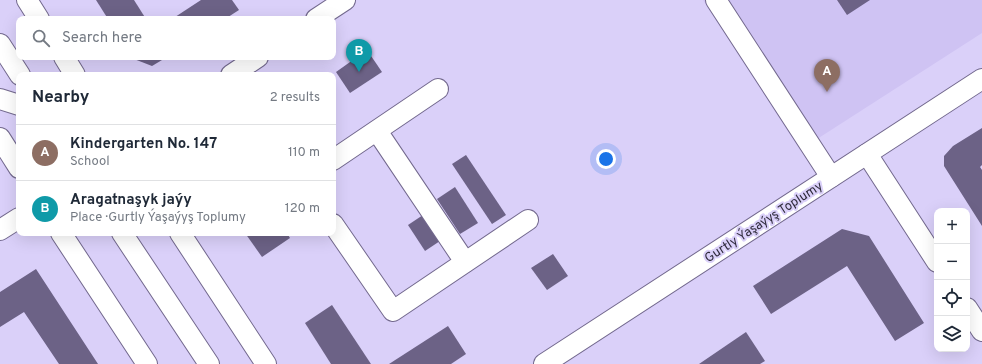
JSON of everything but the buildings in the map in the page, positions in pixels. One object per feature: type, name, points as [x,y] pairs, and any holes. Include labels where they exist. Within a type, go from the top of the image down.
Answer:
[{"type":"street","points":[[27,0],[37,16]]},
{"type":"street","points":[[321,16],[345,0]]},
{"type":"street","points":[[716,0],[831,177]]},
{"type":"street","points":[[0,44],[18,72]]},
{"type":"street","points":[[66,60],[73,72]]},
{"type":"street","points":[[236,72],[254,60]]},
{"type":"street","name":"Gurtly Ýaşaýyş Toplumy","points":[[544,364],[982,79]]},
{"type":"street","points":[[336,158],[438,89]]},
{"type":"street","points":[[0,99],[16,104]]},
{"type":"street","points":[[377,131],[465,262]]},
{"type":"street","points":[[0,138],[16,163]]},
{"type":"street","points":[[866,154],[934,257]]},
{"type":"street","points":[[0,230],[16,220]]},
{"type":"street","points":[[336,228],[393,312],[528,220]]},
{"type":"street","points":[[63,236],[146,364]]},
{"type":"street","points":[[124,236],[209,364]]},
{"type":"street","points":[[182,236],[266,364]]},
{"type":"street","points":[[970,313],[982,331]]},
{"type":"shaded area","points":[[703,0],[982,0],[982,33],[800,150]]},
{"type":"place","name":"Aragatnaşyk jaýy","points":[[359,72]]},
{"type":"place","name":"Kindergarten No. 147","points":[[827,92]]}]
